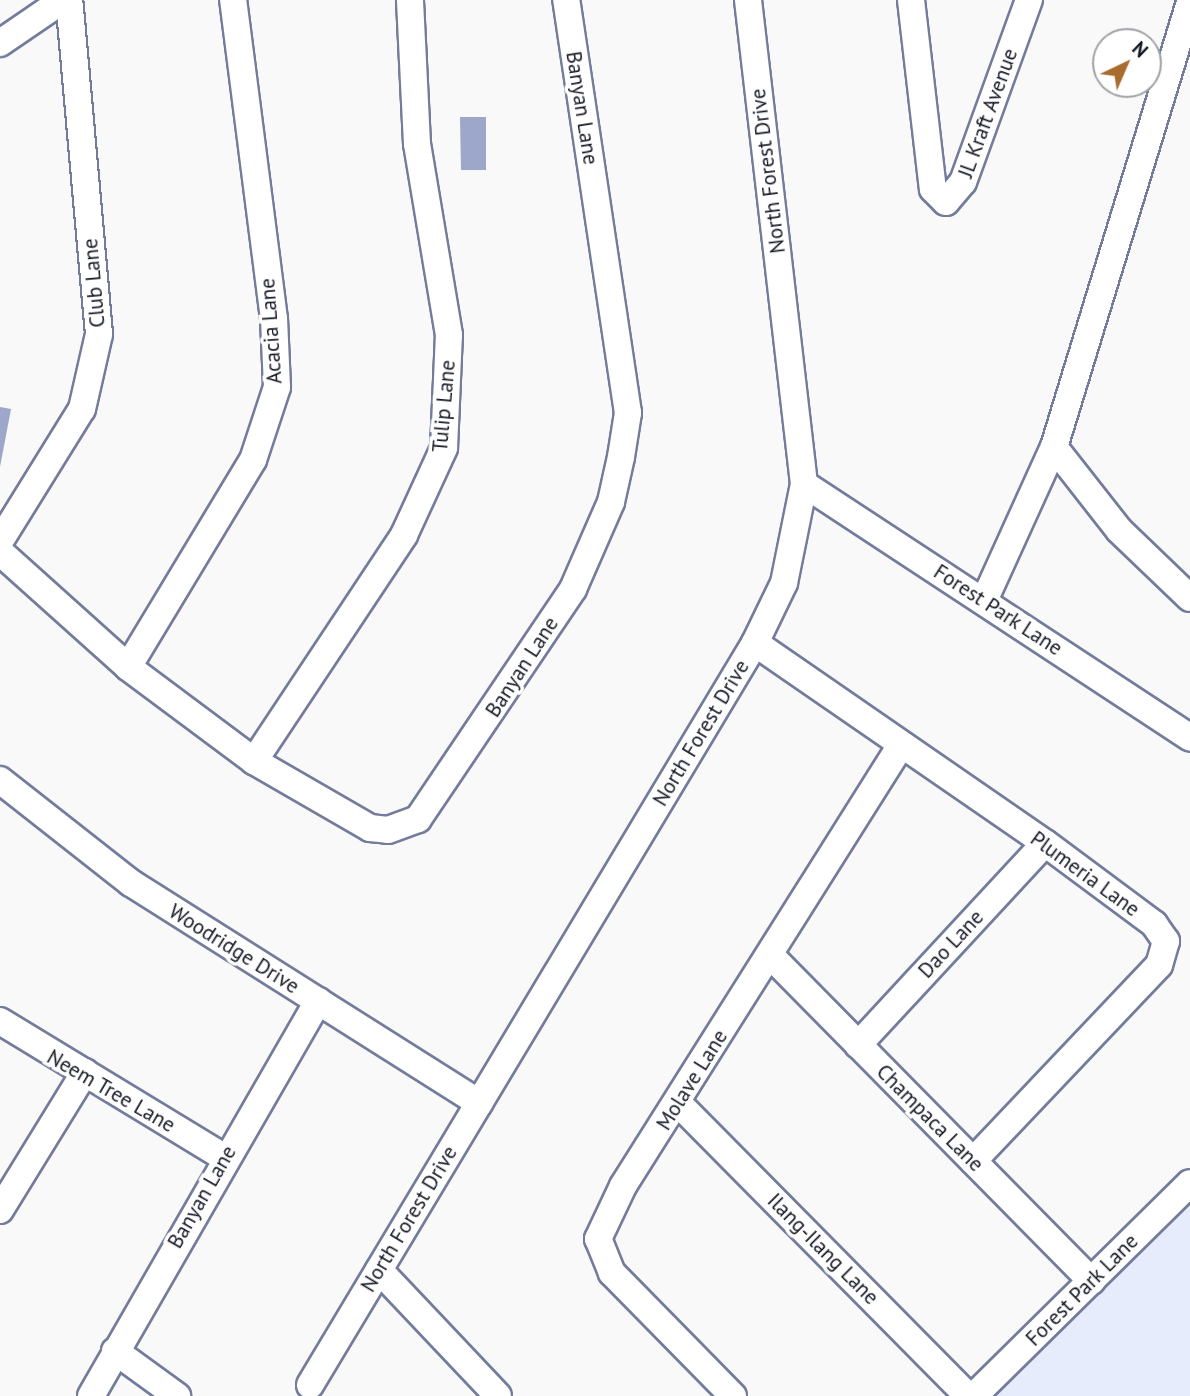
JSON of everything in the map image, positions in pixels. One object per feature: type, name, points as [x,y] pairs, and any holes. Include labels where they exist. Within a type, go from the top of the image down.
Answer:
[{"type":"street","points":[[0,43],[63,0]]},
{"type":"street","name":"Club Lane","points":[[0,541],[82,409],[99,334],[69,0]]},
{"type":"street","name":"Acacia Lane","points":[[128,667],[253,460],[277,387],[233,0]]},
{"type":"street","name":"Tulip Lane","points":[[254,761],[404,535],[444,448],[449,335],[417,144],[410,0]]},
{"type":"street","name":"Banyan Lane","points":[[0,552],[128,667],[254,761],[370,828],[388,830],[418,819],[573,589],[611,502],[628,413],[566,0]]},
{"type":"street","name":"North Forest Drive","points":[[310,1385],[755,643],[784,583],[804,484],[748,0]]},
{"type":"street","name":"JL Kraft Avenue","points":[[911,0],[933,189],[946,202],[959,191],[1029,0]]},
{"type":"street","points":[[984,601],[1054,447],[1190,5]]},
{"type":"street","points":[[1054,447],[1119,530],[1190,598]]},
{"type":"street","name":"Forest Park Lane","points":[[804,484],[1190,738]]},
{"type":"street","name":"Plumeria Lane","points":[[755,643],[1045,843],[1154,924],[1166,951],[973,1161]]},
{"type":"street","name":"Molave Lane","points":[[733,1396],[600,1254],[601,1228],[901,745]]},
{"type":"street","name":"Woodridge Drive","points":[[0,780],[98,860],[479,1103]]},
{"type":"street","name":"Dao Lane","points":[[858,1045],[1045,843]]},
{"type":"street","name":"Champaca Lane","points":[[770,955],[1092,1281]]},
{"type":"street","name":"Banyan Lane","points":[[91,1396],[224,1157],[318,1001]]},
{"type":"street","name":"Neem Tree Lane","points":[[0,1021],[224,1157]]},
{"type":"street","points":[[0,1210],[85,1072]]},
{"type":"street","name":"Ilang-Ilang Lane","points":[[678,1103],[968,1396]]},
{"type":"street","name":"Forest Park Lane","points":[[974,1396],[1190,1184]]},
{"type":"street","points":[[379,1270],[498,1396]]},
{"type":"street","points":[[115,1352],[177,1396]]},
{"type":"shaded area","points":[[1190,1204],[1190,1396],[995,1396]]},
{"type":"water","points":[[460,117],[486,117],[486,170],[461,170]]},
{"type":"water","points":[[0,407],[11,409],[0,467]]}]
